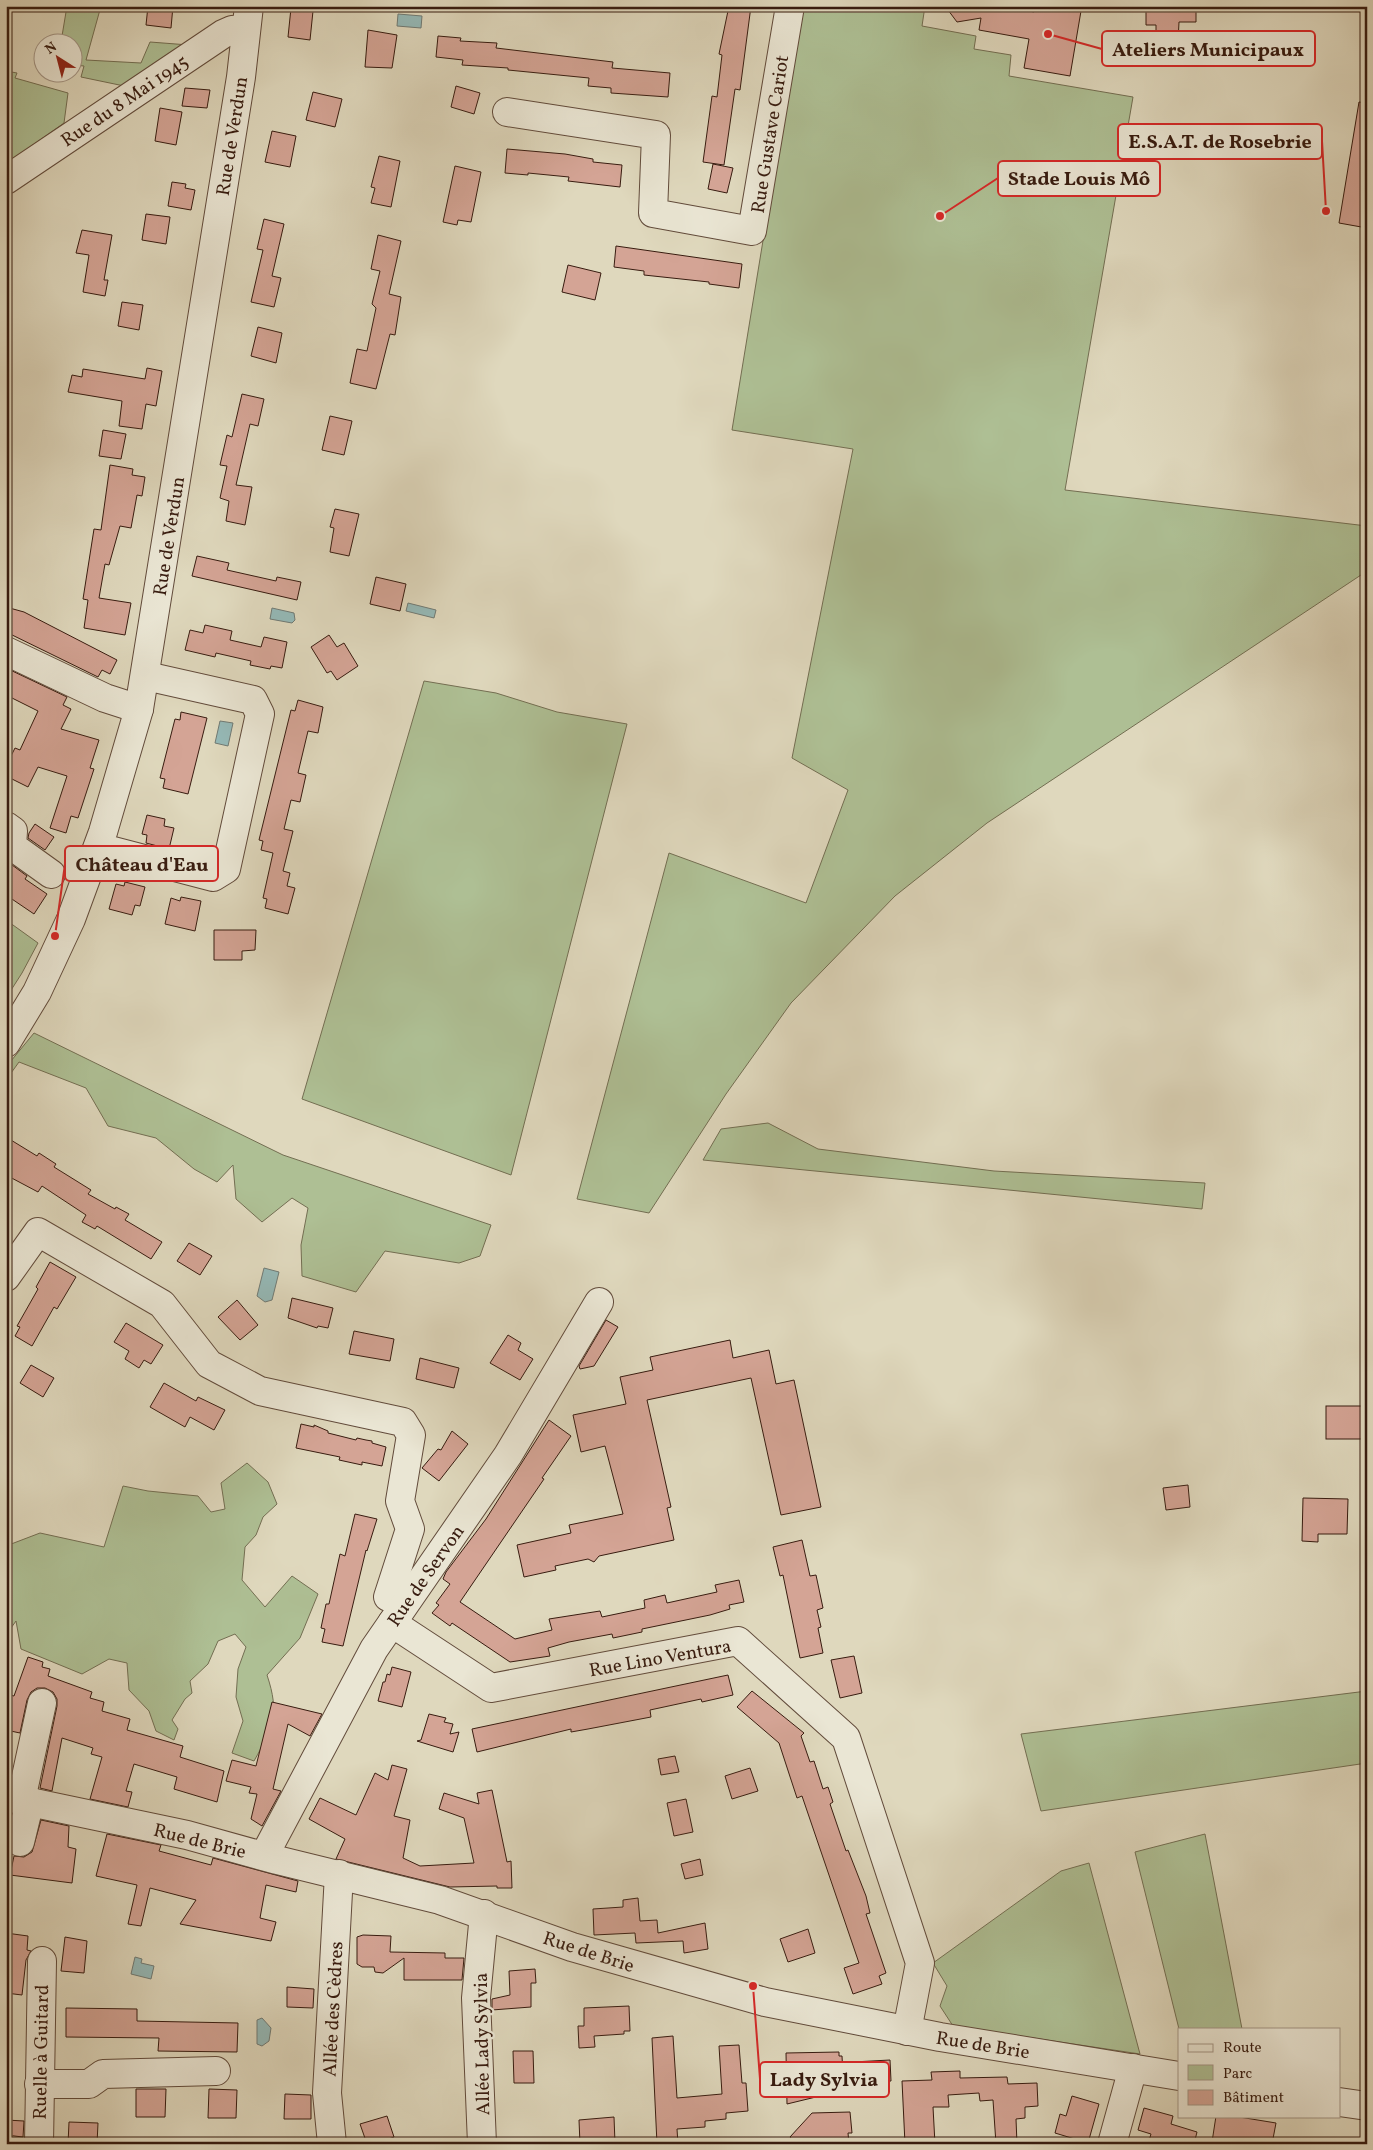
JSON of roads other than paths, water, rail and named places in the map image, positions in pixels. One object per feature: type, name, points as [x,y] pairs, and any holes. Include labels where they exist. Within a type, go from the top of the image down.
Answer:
[{"type":"street","name":"Rue Gustave Cariot","points":[[507,112],[656,135],[653,213],[752,232],[790,6]]},
{"type":"street","name":"Rue du 8 Mai 1945","points":[[6,180],[248,18]]},
{"type":"street","name":"Rue de Verdun","points":[[6,1043],[54,959],[98,848],[139,710],[146,676],[241,77],[248,18]]},
{"type":"street","points":[[6,651],[105,698],[139,710]]},
{"type":"street","points":[[98,848],[213,877],[226,869],[260,714],[253,700],[146,676]]},
{"type":"street","points":[[6,826],[13,830],[12,846],[51,874]]},
{"type":"street","points":[[6,1277],[38,1232],[162,1304],[210,1364],[260,1391],[403,1422],[411,1436],[400,1501],[410,1529],[388,1596]]},
{"type":"street","name":"Rue de Servon","points":[[264,1856],[374,1648],[508,1456],[599,1302]]},
{"type":"street","name":"Rue Lino Ventura","points":[[392,1623],[490,1688],[738,1641],[846,1738],[920,1964],[907,2031]]},
{"type":"street","points":[[20,1842],[19,1799],[42,1703]]},
{"type":"street","name":"Rue de Brie","points":[[19,1799],[187,1835],[440,1900],[484,1914],[572,1947],[685,1981],[799,2010],[907,2031],[1178,2076]]},
{"type":"street","name":"Allée des Cèdres","points":[[332,2144],[327,2093],[339,1874]]},
{"type":"street","name":"Allée Lady Sylvia","points":[[482,2144],[476,1998],[484,1914]]},
{"type":"street","name":"Ruelle à Guitard","points":[[38,2144],[42,1961]]},
{"type":"street","points":[[1112,2144],[1133,2068]]},
{"type":"street","points":[[39,2084],[89,2084],[103,2074],[216,2071]]},
{"type":"street","points":[[1340,2102],[1367,2106]]},
{"type":"water","points":[[398,14],[422,16],[421,28],[397,26]]},
{"type":"water","points":[[408,603],[436,610],[434,618],[406,611]]},
{"type":"water","points":[[272,608],[294,613],[295,620],[292,623],[270,619]]},
{"type":"water","points":[[220,721],[233,723],[228,746],[215,743]]},
{"type":"water","points":[[264,1268],[279,1272],[272,1300],[265,1302],[257,1296]]},
{"type":"water","points":[[135,1957],[142,1959],[141,1963],[154,1966],[151,1979],[131,1974]]},
{"type":"water","points":[[262,2018],[271,2028],[269,2041],[262,2046],[257,2044],[257,2020]]},
{"type":"place","name":"Ateliers Municipaux","points":[[1048,34]]},
{"type":"place","name":"E.S.A.T. de Rosebrie","points":[[1326,211]]},
{"type":"place","name":"Stade Louis Mô","points":[[940,216]]},
{"type":"place","name":"Château d'Eau","points":[[55,936]]},
{"type":"place","name":"Lady Sylvia","points":[[753,1986]]}]
